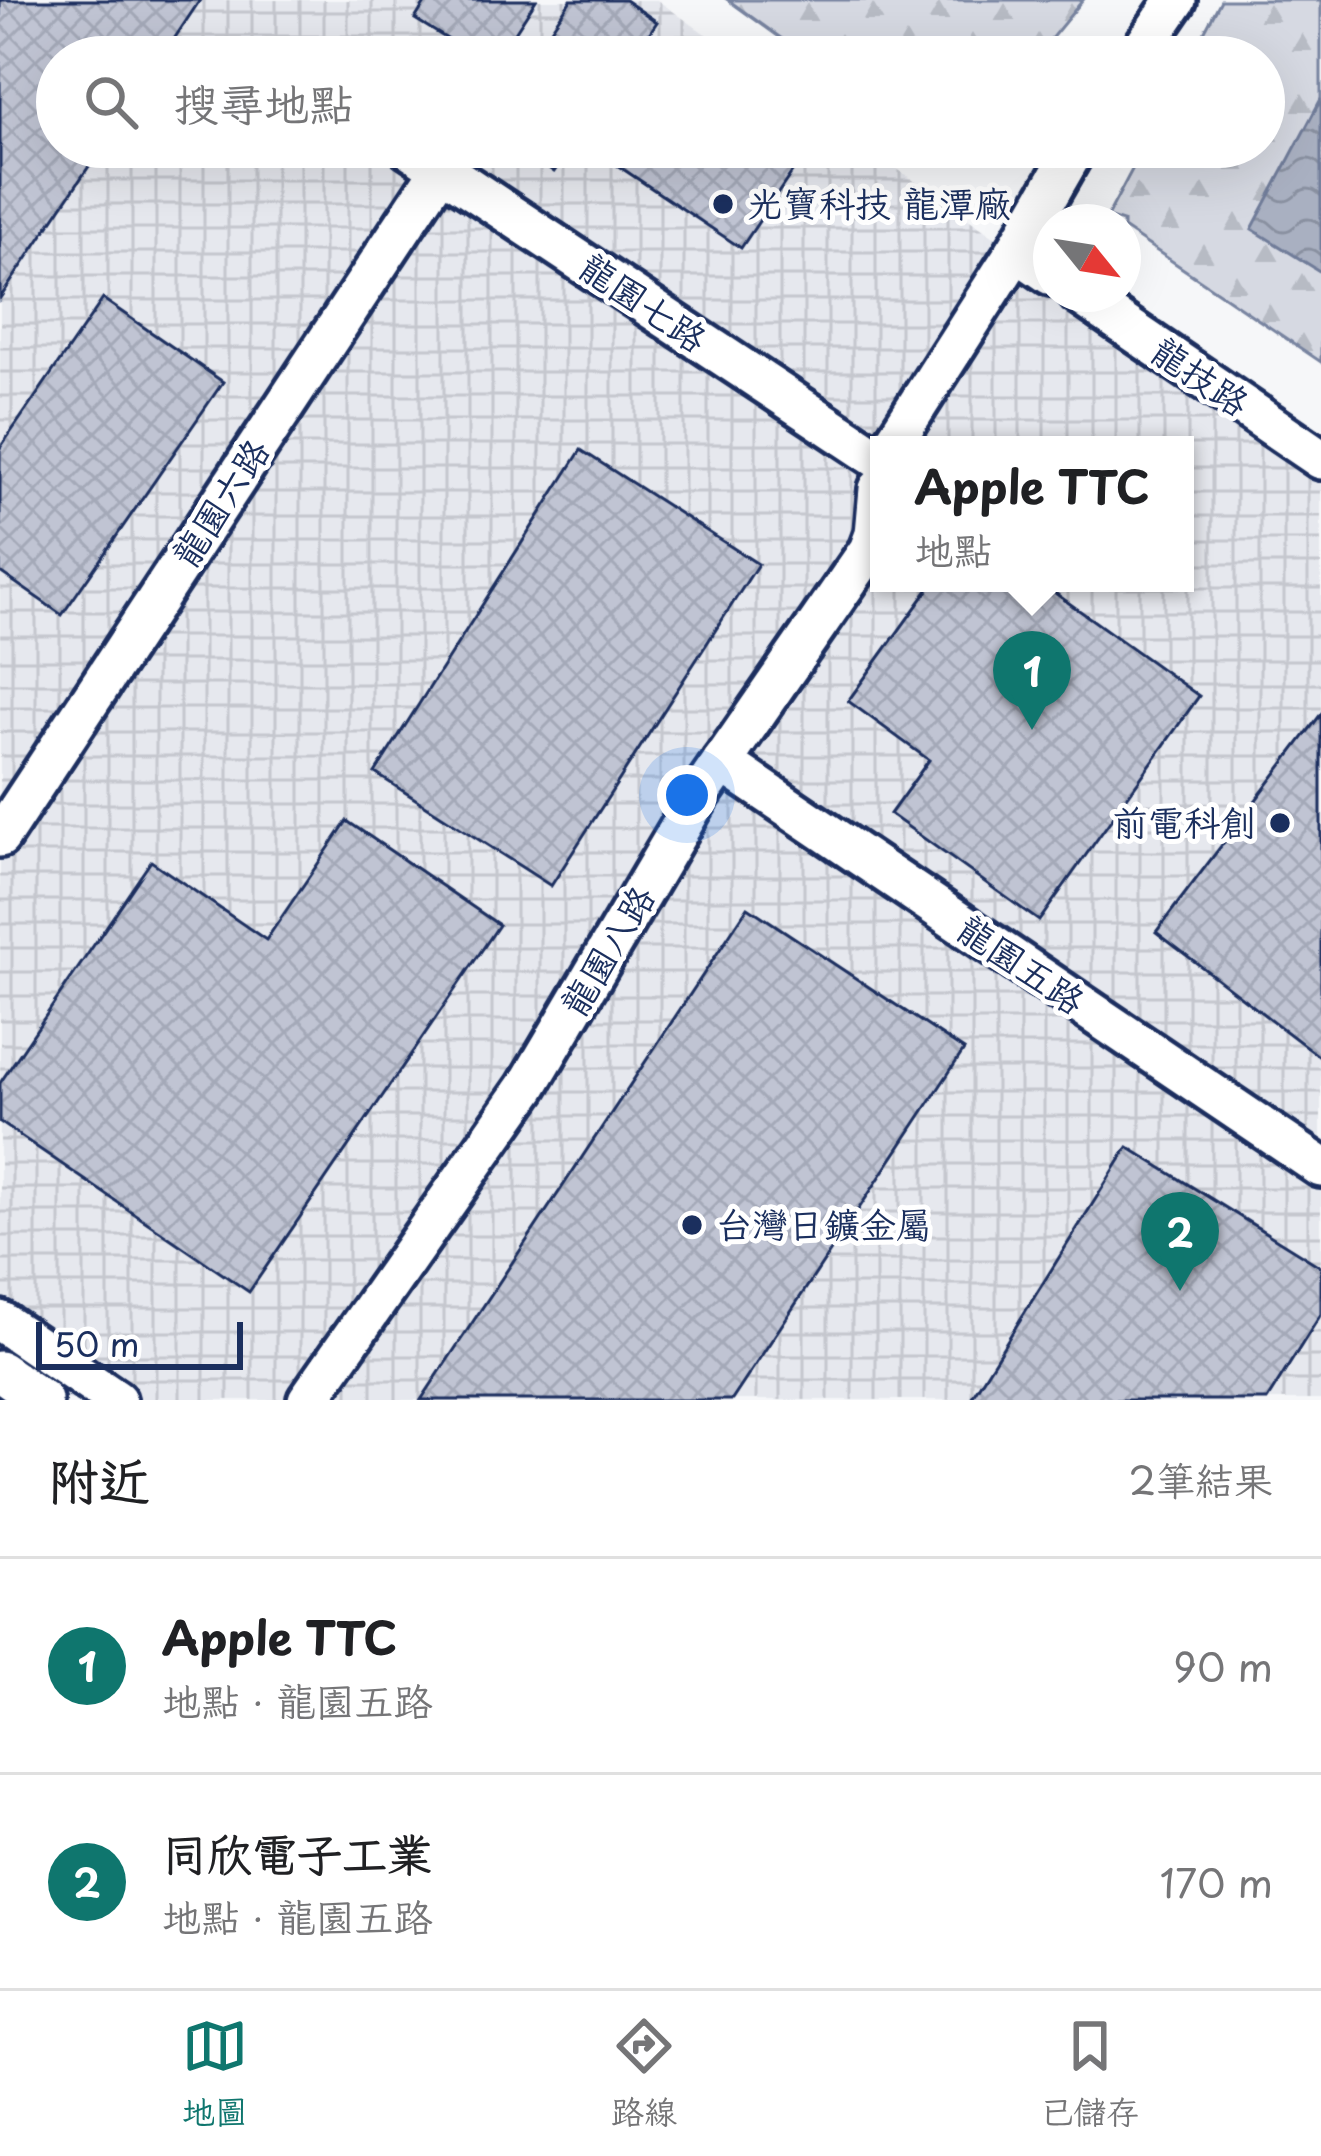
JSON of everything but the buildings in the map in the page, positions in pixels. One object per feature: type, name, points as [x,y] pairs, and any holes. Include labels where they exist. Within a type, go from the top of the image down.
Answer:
[{"type":"street","points":[[1151,36],[1176,0]]},
{"type":"street","points":[[898,436],[1064,168]]},
{"type":"street","name":"龍園七路","points":[[441,169],[870,453]]},
{"type":"street","name":"龍園六路","points":[[0,837],[441,169]]},
{"type":"street","points":[[1016,251],[1033,263]]},
{"type":"street","name":"龍技路","points":[[1105,312],[1321,459]]},
{"type":"street","name":"龍園八路","points":[[308,1400],[527,1087],[722,762],[870,545]]},
{"type":"street","name":"龍園五路","points":[[722,762],[1321,1167]]},
{"type":"street","points":[[0,1322],[116,1400]]},
{"type":"street","points":[[0,1371],[42,1400]]},
{"type":"shaded area","points":[[0,0],[657,0],[708,36],[36,36],[36,168],[896,168],[1033,264],[1033,312],[1101,312],[1321,467],[1321,1400],[0,1400]]},
{"type":"green space","points":[[728,0],[1083,0],[1053,36],[778,36]]},
{"type":"green space","points":[[1221,0],[1321,0],[1321,362],[1141,240],[1141,204],[1114,204],[1133,168],[1285,168],[1285,36],[1202,36]]},
{"type":"water","points":[[1321,99],[1321,272],[1252,229]]},
{"type":"place","name":"光寶科技 龍潭廠","points":[[723,204]]},
{"type":"place","name":"Apple TTC","points":[[1032,730]]},
{"type":"place","name":"前電科創","points":[[1280,823]]},
{"type":"place","name":"台灣日鑛金屬","points":[[692,1225]]},
{"type":"place","name":"同欣電子工業","points":[[1180,1291]]}]
